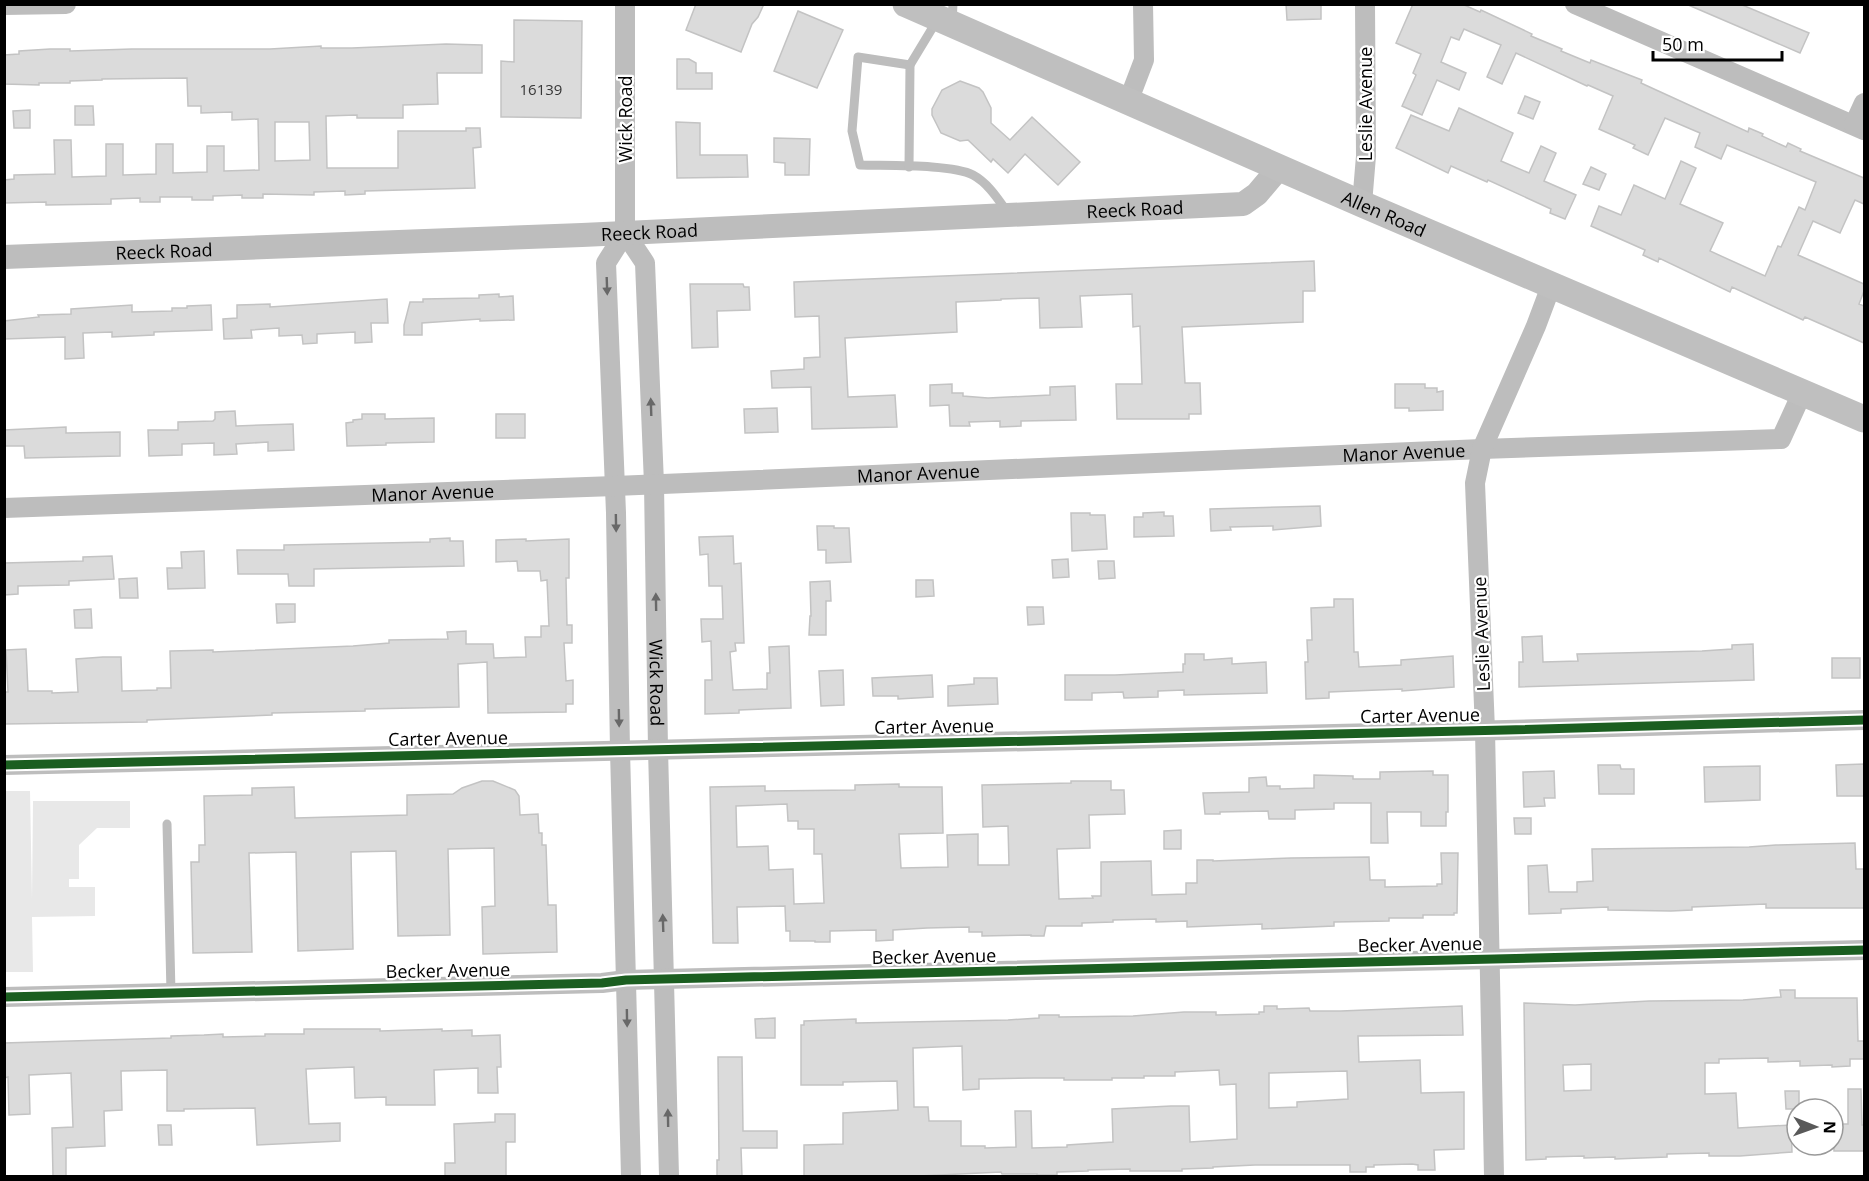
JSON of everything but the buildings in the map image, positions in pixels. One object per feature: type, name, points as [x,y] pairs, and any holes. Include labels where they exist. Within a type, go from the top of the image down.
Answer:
[{"type":"main road","name":"Allen Road","points":[[906,4],[947,16],[1128,102],[1864,419]]},
{"type":"street","points":[[4,6],[66,4]]},
{"type":"street","name":"Wick Road","points":[[625,4],[625,233],[645,263],[654,484],[669,1176]]},
{"type":"street","points":[[1128,102],[1144,60],[1143,4]]},
{"type":"street","name":"Leslie Avenue","points":[[1362,204],[1366,156],[1365,4]]},
{"type":"street","points":[[1588,7],[1859,128],[1864,103]]},
{"type":"street","name":"Reeck Road","points":[[4,257],[625,233],[1243,204],[1257,194],[1279,168]]},
{"type":"street","points":[[625,233],[606,264],[615,486],[631,1176]]},
{"type":"street","name":"Leslie Avenue","points":[[1494,1176],[1485,730],[1475,483],[1482,450],[1551,286]]},
{"type":"street","name":"Manor Avenue","points":[[4,508],[1781,439],[1802,393]]},
{"type":"street","name":"Carter Avenue","points":[[4,765],[1864,720]]},
{"type":"street","name":"Becker Avenue","points":[[4,997],[1864,950]]},
{"type":"lane","points":[[909,167],[910,65],[947,16]]},
{"type":"lane","points":[[910,65],[858,57],[852,131],[860,165],[953,169],[973,175],[992,191],[1009,215]]},
{"type":"lane","points":[[167,824],[171,993]]},
{"type":"shaded area","points":[[5,791],[30,791],[32,900],[33,801],[130,801],[130,828],[97,828],[79,845],[79,879],[69,879],[69,887],[95,887],[95,916],[32,917],[33,972],[5,972]]},
{"type":"cycle path","points":[[4,765],[1864,720]]},
{"type":"cycle path","points":[[4,997],[1864,950]]}]
